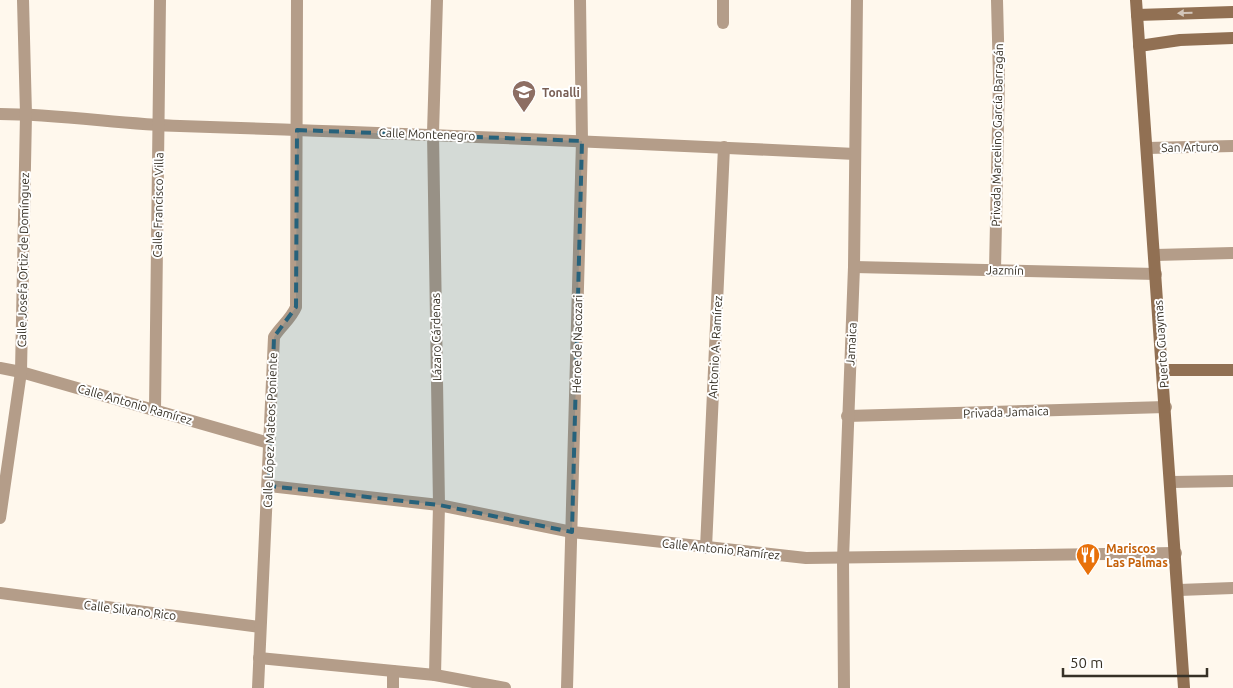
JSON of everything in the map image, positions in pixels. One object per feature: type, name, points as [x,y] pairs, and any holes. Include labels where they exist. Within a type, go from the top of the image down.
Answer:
[{"type":"street","name":"Calle Josefa Ortiz de Domínguez","points":[[0,518],[22,372],[26,114],[23,0]]},
{"type":"street","name":"Calle Francisco Villa","points":[[155,410],[160,0]]},
{"type":"street","name":"Calle López Mateos Poniente","points":[[258,688],[269,486],[268,442],[274,337],[280,327],[292,316],[296,307],[297,0]]},
{"type":"street","name":"Lázaro Cárdenas","points":[[435,675],[439,505],[433,133],[437,0]]},
{"type":"street","name":"Héroe de Nacozari","points":[[566,688],[582,141],[580,0]]},
{"type":"street","points":[[723,0],[723,23]]},
{"type":"street","name":"Jamaica","points":[[844,688],[843,558],[854,267],[858,0]]},
{"type":"street","name":"Privada Marcelino García Barragán","points":[[995,270],[999,78],[996,0]]},
{"type":"street","name":"Puerto Guaymas","points":[[1136,0],[1179,590],[1184,688]]},
{"type":"street","points":[[1137,15],[1233,12]]},
{"type":"street","points":[[1139,46],[1180,40],[1233,38]]},
{"type":"street","name":"Calle Montenegro","points":[[0,114],[26,114],[159,125],[433,133],[855,154]]},
{"type":"street","name":"San Arturo","points":[[1147,148],[1233,146]]},
{"type":"street","name":"Antonio A. Ramírez","points":[[706,548],[724,148]]},
{"type":"street","points":[[1155,255],[1233,253]]},
{"type":"street","name":"Jazmín","points":[[854,267],[1156,274]]},
{"type":"street","name":"Calle Antonio Ramírez","points":[[0,368],[22,372],[268,442]]},
{"type":"street","points":[[1163,370],[1233,370]]},
{"type":"street","name":"Privada Jamaica","points":[[847,416],[1166,407]]},
{"type":"street","points":[[1171,482],[1233,482]]},
{"type":"street","name":"Calle Antonio Ramírez","points":[[269,486],[439,505],[572,532],[806,558],[1176,553]]},
{"type":"street","points":[[1179,590],[1233,588]]},
{"type":"street","name":"Calle Silvano Rico","points":[[0,594],[260,626]]},
{"type":"street","points":[[259,658],[435,675],[505,688]]},
{"type":"street","points":[[393,688],[394,671]]},
{"type":"highlighted area","points":[[297,130],[582,141],[572,532],[439,505],[269,486],[274,337],[296,307]]},
{"type":"place","name":"Tonalli","points":[[524,113]]},
{"type":"place","name":"Mariscos Las Palmas","points":[[1088,576]]}]
